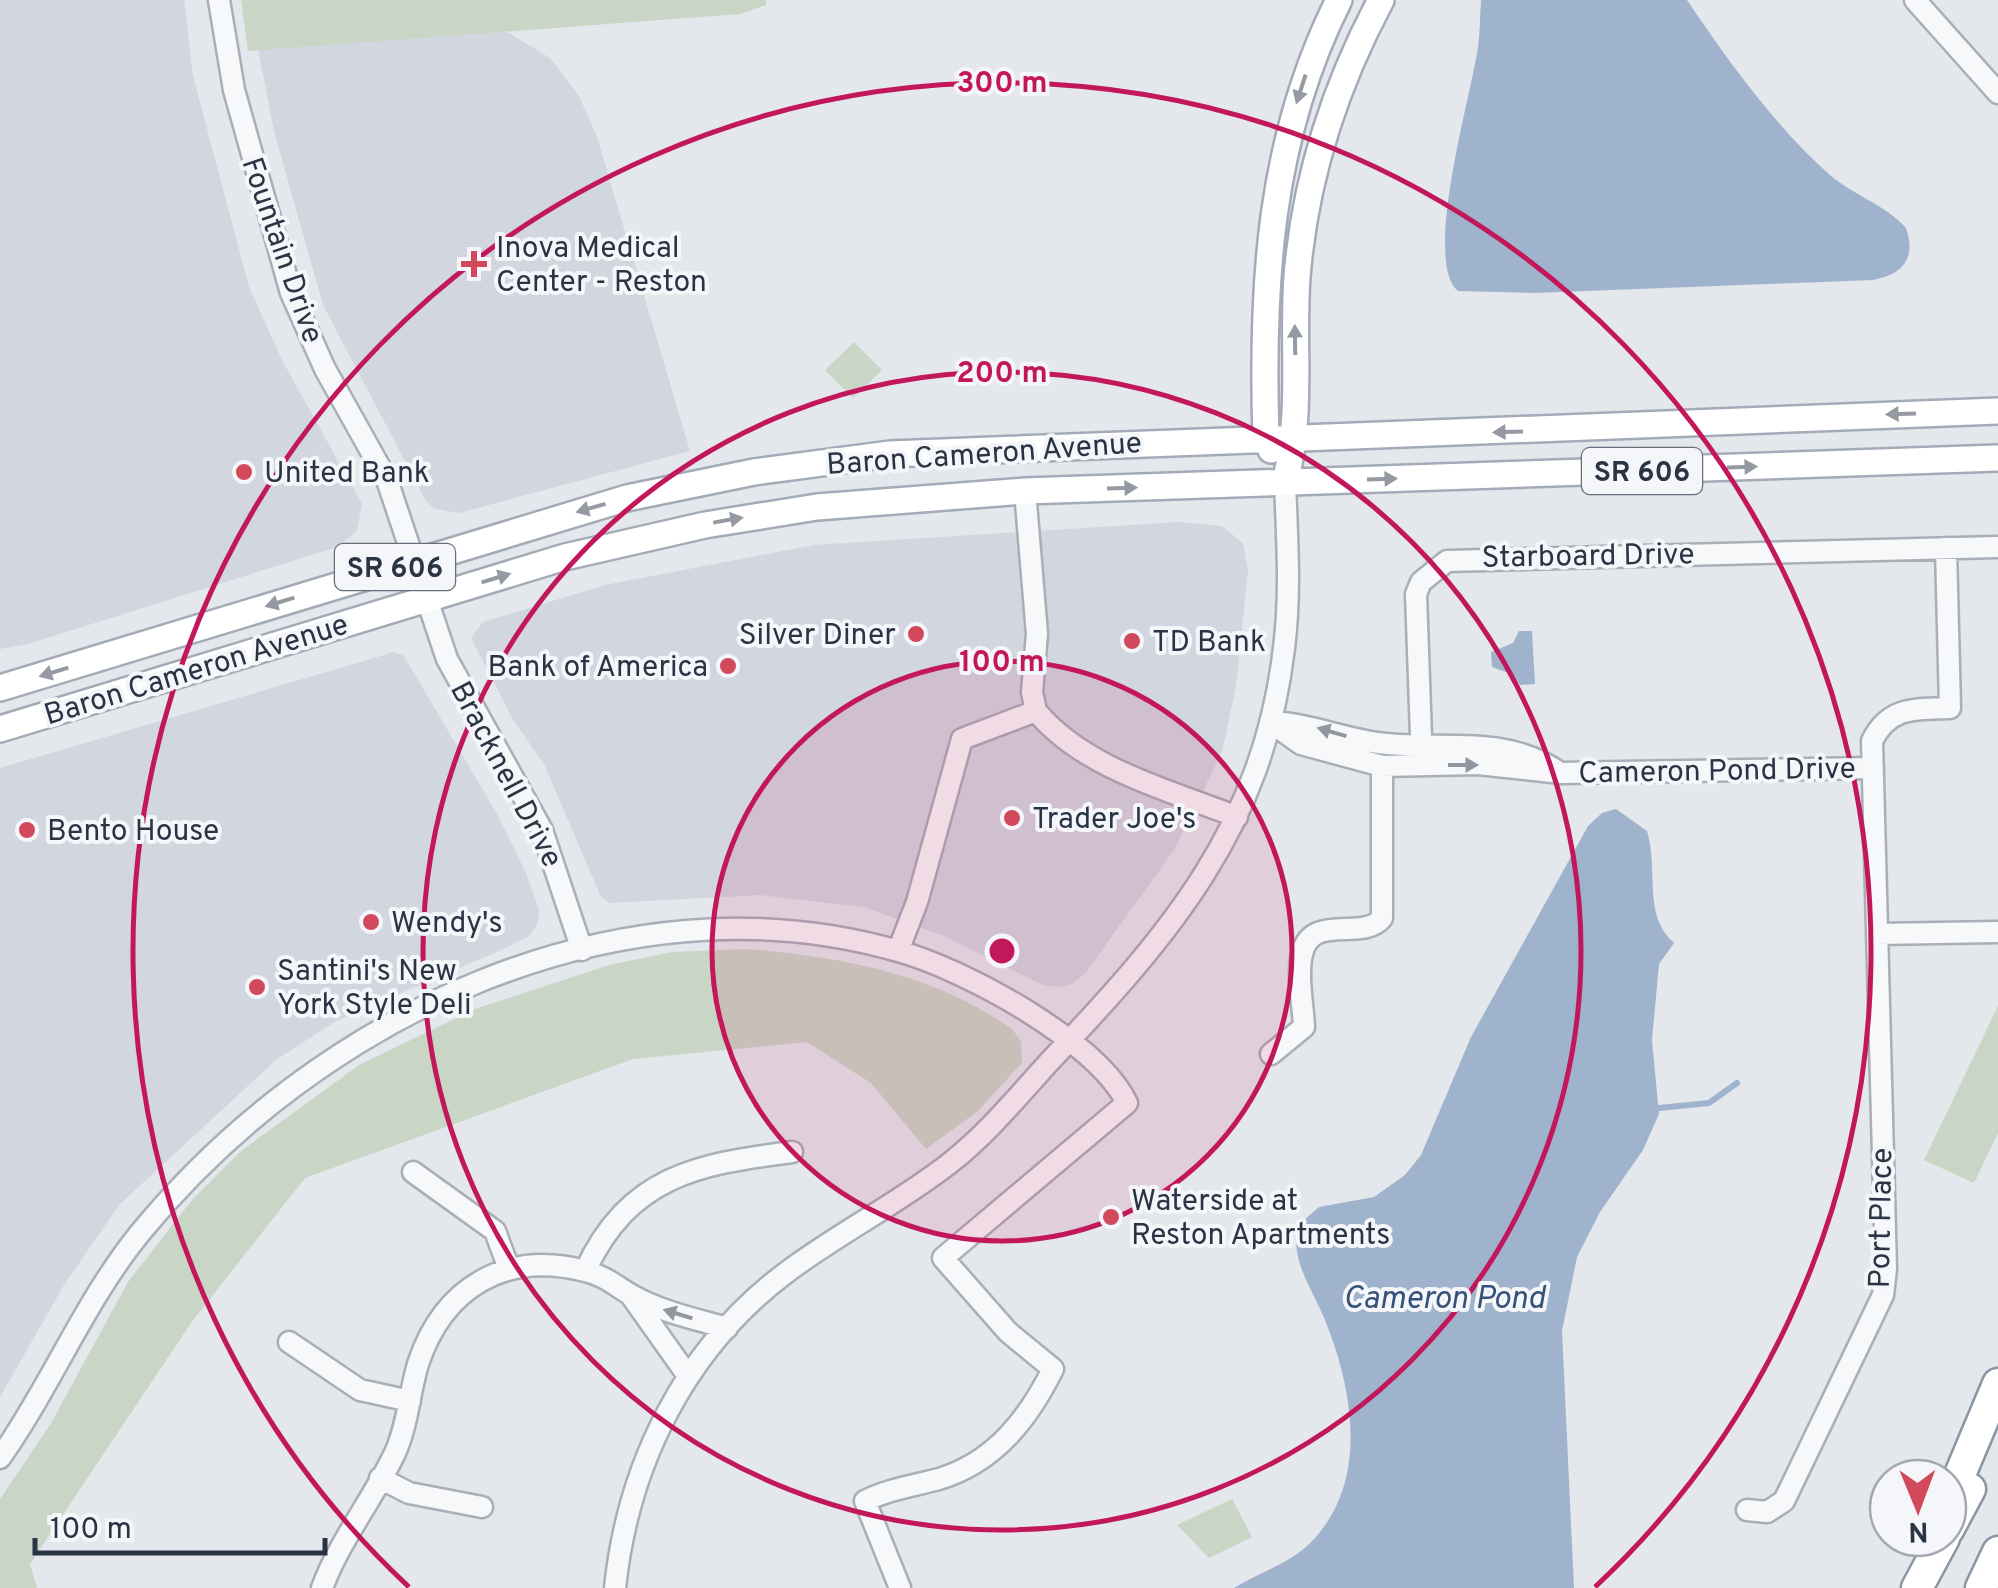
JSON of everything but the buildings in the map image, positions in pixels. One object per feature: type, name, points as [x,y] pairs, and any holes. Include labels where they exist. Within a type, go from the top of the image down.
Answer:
[{"type":"highway","points":[[1967,1458],[1998,1384]]},
{"type":"highway","points":[[1968,1493],[1998,1438]]},
{"type":"highway","points":[[1981,1588],[1998,1552]]},
{"type":"highway","points":[[1914,1588],[1925,1558]]},
{"type":"highway","points":[[1914,1588],[1932,1558]]},
{"type":"main road","points":[[1285,482],[1266,438],[1265,282],[1278,179],[1302,83],[1339,0]]},
{"type":"main road","points":[[1285,482],[1297,438],[1298,275],[1313,175],[1350,62],[1381,0]]},
{"type":"main road","name":"Baron Cameron Avenue","points":[[0,688],[627,498],[754,472],[890,454],[1998,411]]},
{"type":"main road","name":"Baron Cameron Avenue","points":[[0,729],[565,557],[742,518],[875,500],[1025,491],[1998,458]]},
{"type":"street","name":"Fountain Drive","points":[[219,0],[234,90],[291,293],[325,369],[387,480],[426,599]]},
{"type":"street","points":[[1915,0],[1998,93]]},
{"type":"street","points":[[615,1588],[629,1506],[644,1459],[688,1376],[727,1328],[785,1273],[952,1162],[1069,1044],[1187,905],[1237,817],[1270,722],[1287,604],[1285,482]]},
{"type":"street","points":[[1025,491],[1037,634],[1032,692],[1036,711],[1054,733],[1108,766],[1237,817]]},
{"type":"street","name":"Starboard Drive","points":[[1422,754],[1416,594],[1421,582],[1447,560],[1998,547]]},
{"type":"street","points":[[1946,548],[1950,708],[1902,710],[1880,724],[1872,741],[1877,934],[1998,932]]},
{"type":"street","name":"Bracknell Drive","points":[[426,599],[464,696],[542,830],[582,950]]},
{"type":"street","points":[[898,950],[917,902],[962,738],[1036,711]]},
{"type":"street","name":"Cameron Pond Drive","points":[[1270,722],[1301,744],[1382,766],[1422,754]]},
{"type":"street","name":"Cameron Pond Drive","points":[[1270,722],[1306,724],[1478,764],[1561,773],[1872,768]]},
{"type":"street","points":[[1271,1054],[1304,1027],[1302,952],[1310,941],[1321,931],[1370,928],[1382,918],[1382,766]]},
{"type":"street","points":[[0,1458],[137,1236],[193,1173],[260,1109],[337,1055],[411,1012],[582,950],[638,936],[750,926],[796,929],[898,950],[993,991],[1109,1074],[1127,1103],[943,1258],[1008,1332],[1053,1369],[1022,1423],[997,1448],[955,1472],[888,1490],[865,1501],[900,1588]]},
{"type":"street","name":"Port Place","points":[[1747,1510],[1766,1512],[1784,1501],[1883,1295],[1886,1270],[1877,934]]},
{"type":"street","points":[[585,1270],[616,1216],[656,1186],[705,1166],[792,1152]]},
{"type":"street","points":[[413,1172],[496,1231],[509,1269]]},
{"type":"street","points":[[322,1588],[394,1454],[417,1367],[438,1317],[459,1294],[509,1269],[585,1270],[668,1312],[727,1328]]},
{"type":"street","points":[[630,1295],[688,1376]]},
{"type":"street","points":[[289,1342],[360,1390],[410,1401]]},
{"type":"street","points":[[380,1478],[409,1493],[482,1508]]},
{"type":"shaded area","points":[[0,0],[184,0],[193,76],[249,287],[282,360],[362,504],[357,531],[337,547],[28,644],[0,649]]},
{"type":"shaded area","name":"Inova Medical Center - Reston","points":[[434,17],[509,33],[550,58],[579,96],[597,137],[690,451],[459,513],[435,509],[426,501],[323,305],[274,131],[255,33]]},
{"type":"shaded area","points":[[1178,522],[1222,526],[1243,543],[1248,571],[1236,686],[1222,752],[1174,850],[1086,972],[1072,984],[1059,987],[1043,985],[944,936],[864,907],[760,895],[609,903],[601,897],[545,766],[512,718],[471,638],[483,622],[605,585],[814,545]]},
{"type":"shaded area","points":[[394,652],[404,656],[497,814],[526,873],[539,910],[537,925],[529,936],[499,951],[336,1021],[276,1060],[119,1205],[64,1285],[0,1397],[0,768]]},
{"type":"green space","points":[[241,0],[766,0],[766,5],[740,14],[248,51]]},
{"type":"green space","points":[[854,342],[882,370],[853,398],[825,370]]},
{"type":"green space","points":[[748,949],[852,963],[952,995],[1013,1030],[1021,1042],[1022,1063],[978,1111],[926,1149],[871,1083],[807,1042],[633,1059],[305,1178],[191,1323],[30,1564],[37,1588],[0,1588],[0,1499],[50,1425],[128,1282],[192,1200],[241,1151],[359,1065],[475,1009],[609,965],[672,952]]},
{"type":"green space","points":[[1998,1006],[1998,1133],[1974,1183],[1924,1160]]},
{"type":"green space","points":[[1232,1499],[1252,1537],[1209,1558],[1177,1525]]},
{"type":"water","points":[[1481,0],[1687,0],[1753,92],[1810,156],[1839,182],[1906,228],[1909,248],[1905,263],[1893,274],[1873,280],[1535,293],[1458,291],[1448,274],[1447,213],[1478,47]]},
{"type":"water","points":[[1519,631],[1532,631],[1535,684],[1520,685],[1514,675],[1492,667],[1491,652],[1513,643]]},
{"type":"water","name":"Cameron Pond","points":[[1616,809],[1647,831],[1658,919],[1674,943],[1659,964],[1652,1040],[1659,1114],[1643,1150],[1600,1212],[1577,1257],[1562,1331],[1574,1588],[1234,1588],[1286,1561],[1313,1540],[1331,1516],[1343,1489],[1349,1460],[1348,1400],[1333,1340],[1299,1261],[1297,1226],[1319,1207],[1374,1197],[1405,1175],[1421,1155],[1471,1037],[1588,826],[1602,813]]},
{"type":"waterway","points":[[1659,1108],[1709,1103],[1737,1083]]},
{"type":"place","name":"Inova Medical Center - Reston","points":[[474,264]]},
{"type":"place","name":"United Bank","points":[[244,472]]},
{"type":"place","name":"Silver Diner","points":[[916,634]]},
{"type":"place","name":"TD Bank","points":[[1132,641]]},
{"type":"place","name":"Bank of America","points":[[728,666]]},
{"type":"place","name":"Trader Joe's","points":[[1012,818]]},
{"type":"place","name":"Bento House","points":[[27,830]]},
{"type":"place","name":"Wendy's","points":[[371,922]]},
{"type":"place","name":"Santini's New York Style Deli","points":[[257,987]]},
{"type":"place","name":"Waterside at Reston Apartments","points":[[1111,1217]]}]
